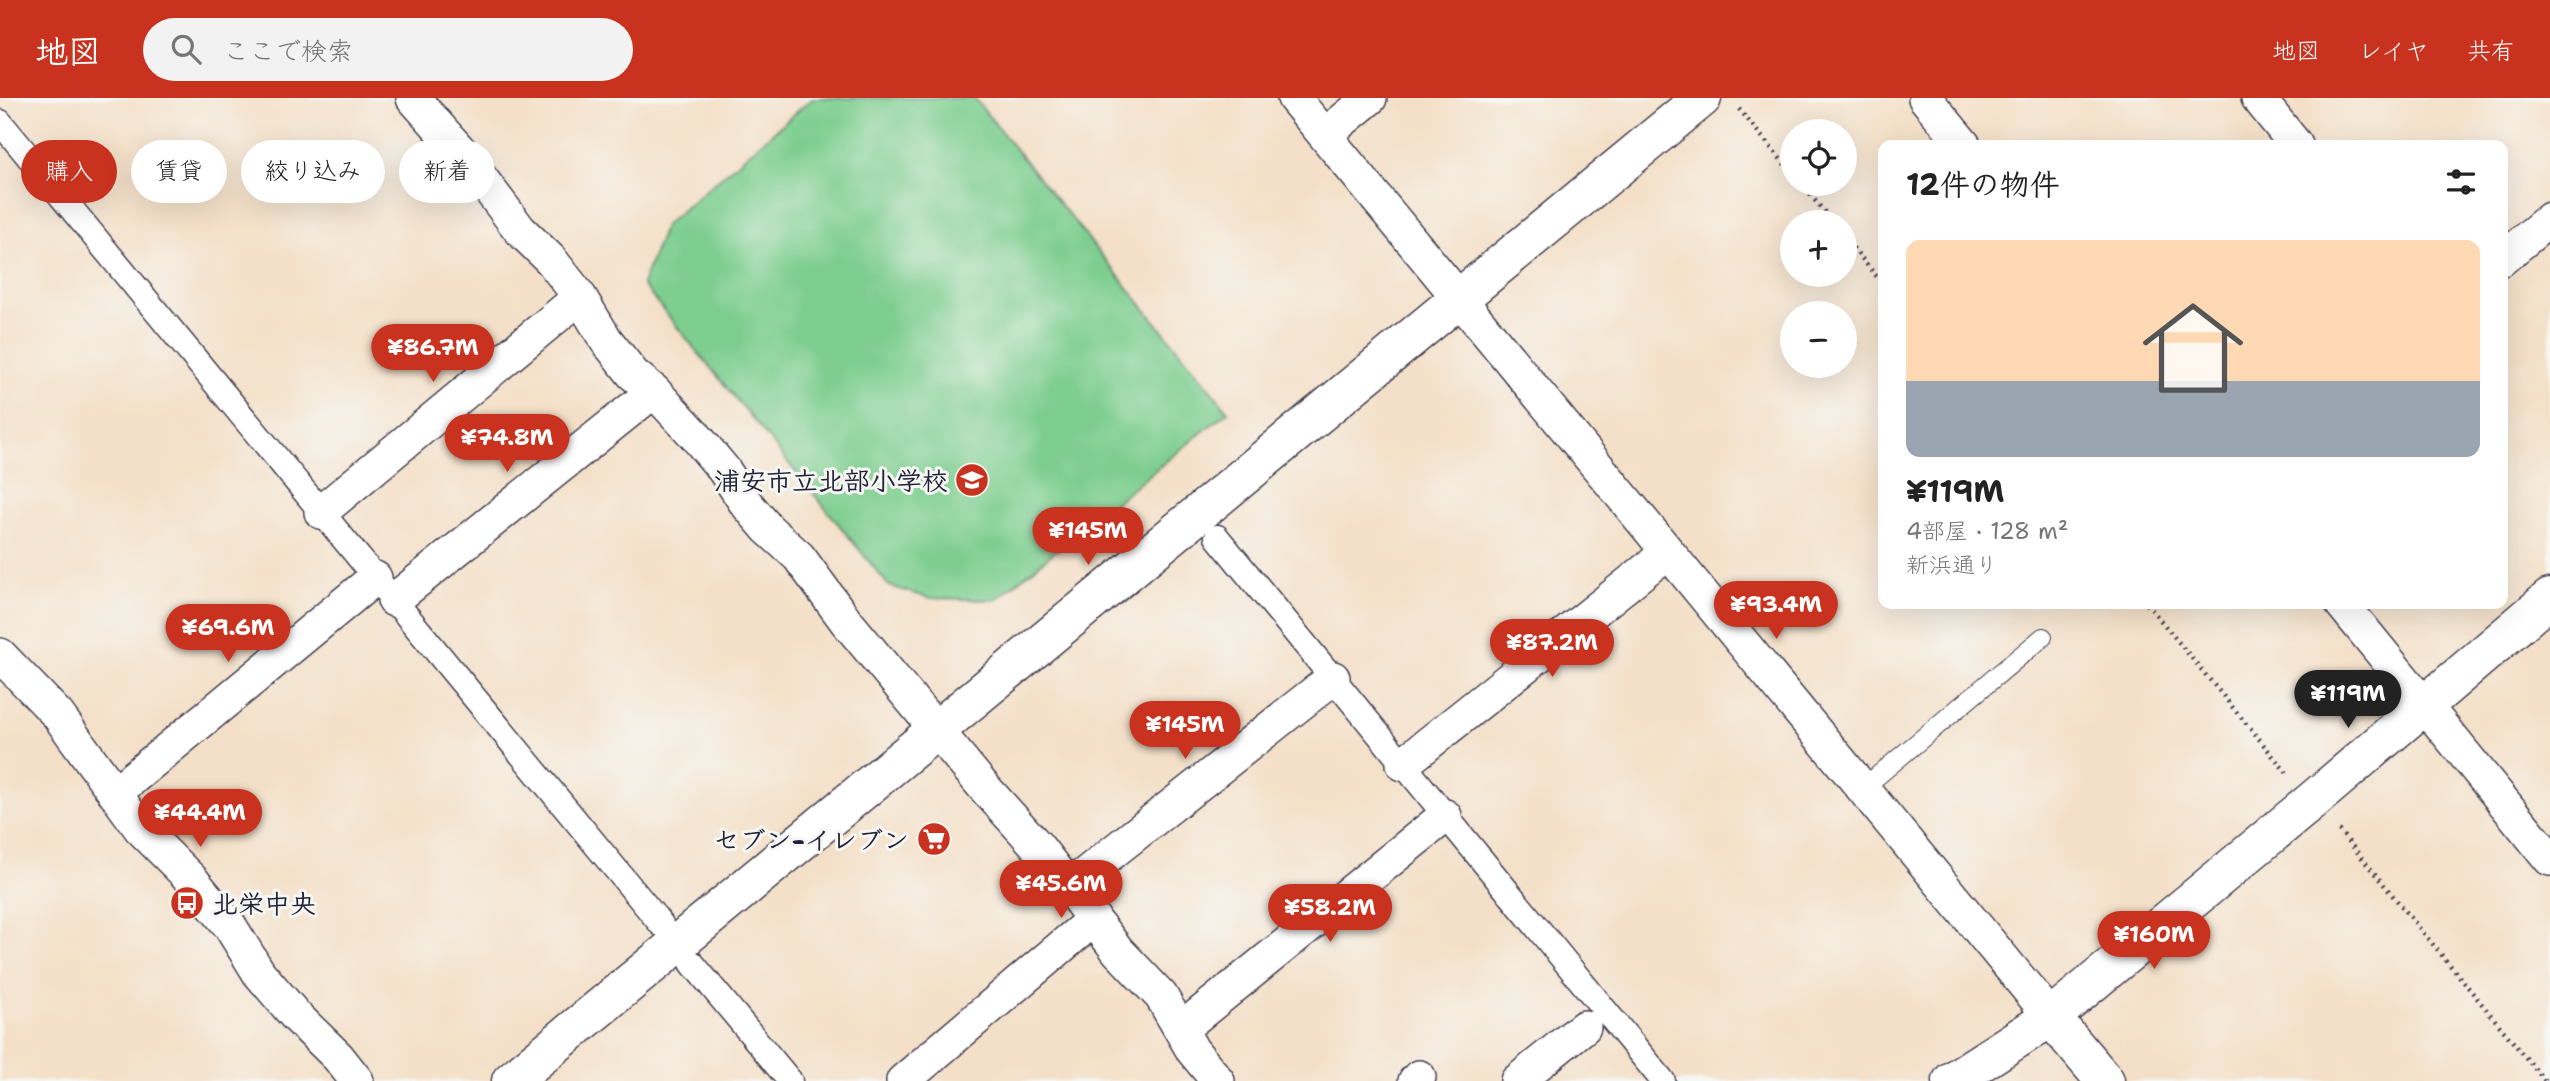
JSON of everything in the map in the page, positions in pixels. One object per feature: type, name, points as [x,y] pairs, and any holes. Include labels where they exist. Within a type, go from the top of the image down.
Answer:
[{"type":"street","points":[[413,98],[469,162],[520,230],[551,260],[633,374],[653,391],[724,470],[745,502],[768,529],[799,557],[846,621],[1070,886],[1118,951],[1161,996],[1193,1051],[1218,1081]]},
{"type":"street","points":[[1294,98],[2105,1081]]},
{"type":"street","points":[[1325,135],[1370,98]]},
{"type":"street","points":[[1925,98],[1960,140]]},
{"type":"street","points":[[2258,98],[2292,140]]},
{"type":"street","points":[[511,1081],[1459,298],[1720,102]]},
{"type":"street","points":[[0,122],[661,924]]},
{"type":"street","points":[[2508,254],[2550,219]]},
{"type":"street","points":[[321,512],[580,297]]},
{"type":"street","points":[[116,792],[384,589],[653,391]]},
{"type":"street","points":[[1217,537],[1663,1081]]},
{"type":"street","points":[[1403,764],[1668,552]]},
{"type":"street","points":[[1952,1081],[2051,1017],[2300,787],[2423,704],[2550,598]]},
{"type":"street","points":[[2346,609],[2550,859]]},
{"type":"street","points":[[0,655],[58,715],[140,828],[193,881],[230,926],[259,974],[295,1015],[338,1057],[357,1081]]},
{"type":"street","points":[[1070,886],[1333,678]]},
{"type":"street","points":[[1181,1029],[1446,816]]},
{"type":"street","points":[[903,1081],[1094,919]]},
{"type":"street","points":[[692,963],[790,1081]]},
{"type":"street","points":[[1517,1081],[1584,1027]]},
{"type":"lane","points":[[1863,788],[2043,637]]},
{"type":"path","points":[[1720,102],[1780,161]]},
{"type":"path","points":[[1811,196],[1823,210]]},
{"type":"path","points":[[1857,253],[1878,278]]},
{"type":"path","points":[[2151,609],[2300,787]]},
{"type":"path","points":[[2338,828],[2545,1081]]},
{"type":"green space","name":"浦安市立北部小学校","points":[[813,98],[974,98],[1228,411],[995,600],[929,598],[889,586],[642,284],[665,225]]},
{"type":"place","name":"浦安市立北部小学校","points":[[972,480]]},
{"type":"place","name":"セブン-イレブン","points":[[934,839]]},
{"type":"place","name":"北栄中央","points":[[187,903]]}]
